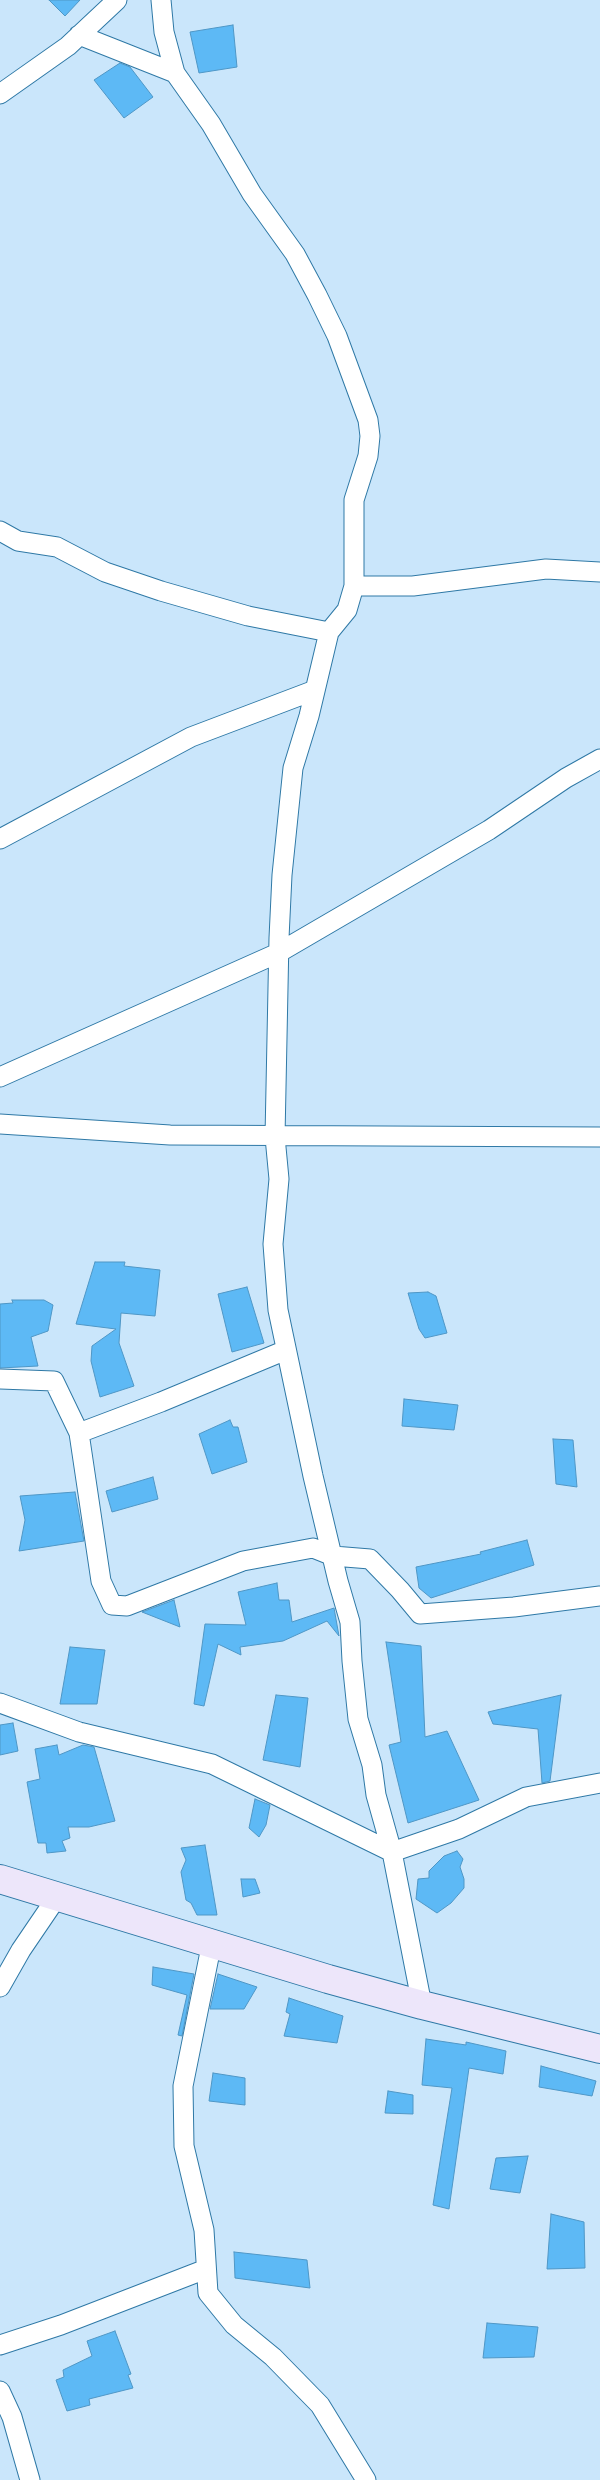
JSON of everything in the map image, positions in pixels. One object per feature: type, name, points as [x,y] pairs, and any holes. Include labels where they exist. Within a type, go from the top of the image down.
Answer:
[{"type":"main road","points":[[0,1879],[212,1942],[328,1979],[422,2005],[600,2049]]},
{"type":"street","points":[[0,94],[79,36],[117,0]]},
{"type":"street","points":[[161,0],[164,32],[175,73],[211,124],[252,194],[299,262],[337,336],[368,420],[370,436],[368,456],[354,500],[354,586],[347,610],[330,632],[310,716],[293,768],[282,875],[278,953],[275,1137],[279,1179],[273,1244],[278,1310],[286,1350],[334,1556],[338,1581],[350,1622],[358,1719],[372,1765],[376,1795],[392,1852],[422,2005]]},
{"type":"street","points":[[79,36],[175,73]]},
{"type":"street","points":[[0,531],[18,541],[57,547],[105,572],[161,591],[248,616],[330,632]]},
{"type":"street","points":[[354,586],[413,586],[546,568],[600,572]]},
{"type":"street","points":[[0,839],[191,737],[315,690]]},
{"type":"street","points":[[0,1077],[278,953],[489,830],[566,778],[600,759]]},
{"type":"street","points":[[0,1124],[170,1135],[275,1137],[600,1137]]},
{"type":"street","points":[[79,1433],[161,1402],[286,1350]]},
{"type":"street","points":[[0,1379],[54,1381],[79,1433],[101,1581],[112,1605],[127,1606],[243,1561],[313,1548],[334,1556],[370,1559],[420,1614],[514,1608],[600,1596]]},
{"type":"street","points":[[0,1703],[79,1732],[212,1764],[392,1852],[459,1830],[526,1798],[600,1782]]},
{"type":"street","points":[[0,1987],[20,1950],[57,1896]]},
{"type":"street","points":[[212,1942],[183,2086],[184,2146],[204,2230],[208,2293],[234,2325],[273,2356],[320,2405],[366,2480]]},
{"type":"street","points":[[0,2345],[206,2270]]},
{"type":"street","points":[[0,2391],[12,2417],[30,2480]]},
{"type":"building","points":[[49,0],[80,0],[65,16]]},
{"type":"building","points":[[233,25],[237,67],[199,73],[190,32]]},
{"type":"building","points":[[120,63],[130,67],[153,97],[124,118],[94,80]]},
{"type":"building","points":[[95,1262],[125,1262],[124,1266],[160,1270],[155,1316],[121,1313],[119,1343],[134,1386],[100,1397],[91,1361],[92,1346],[116,1329],[76,1324]]},
{"type":"building","points":[[247,1287],[264,1343],[232,1352],[218,1294]]},
{"type":"building","points":[[428,1292],[436,1296],[447,1333],[425,1338],[419,1329],[408,1293]]},
{"type":"building","points":[[12,1300],[44,1300],[53,1305],[48,1331],[31,1337],[38,1366],[0,1368],[0,1304],[13,1303]]},
{"type":"building","points":[[404,1399],[458,1405],[454,1430],[402,1426]]},
{"type":"building","points":[[230,1420],[233,1427],[238,1427],[247,1462],[212,1474],[199,1434]]},
{"type":"building","points":[[553,1439],[573,1440],[577,1487],[556,1484]]},
{"type":"building","points":[[153,1477],[158,1499],[112,1512],[106,1491]]},
{"type":"building","points":[[75,1492],[84,1541],[19,1551],[25,1520],[20,1496]]},
{"type":"building","points":[[527,1540],[534,1565],[431,1598],[419,1588],[416,1567],[481,1554],[480,1552]]},
{"type":"building","points":[[277,1583],[279,1600],[289,1600],[292,1622],[334,1608],[339,1636],[327,1621],[283,1641],[240,1647],[241,1655],[218,1644],[204,1706],[194,1704],[205,1624],[246,1625],[238,1592]]},
{"type":"building","points":[[174,1600],[180,1627],[142,1612]]},
{"type":"building","points":[[386,1642],[421,1646],[425,1737],[447,1731],[479,1800],[408,1823],[389,1745],[401,1742]]},
{"type":"building","points":[[70,1647],[105,1650],[97,1704],[60,1704]]},
{"type":"building","points":[[276,1695],[308,1698],[300,1767],[263,1760]]},
{"type":"building","points":[[561,1695],[550,1781],[542,1783],[538,1729],[493,1724],[488,1712]]},
{"type":"building","points":[[13,1723],[18,1751],[0,1755],[0,1725]]},
{"type":"building","points":[[57,1745],[59,1755],[83,1745],[94,1747],[115,1821],[89,1827],[68,1827],[70,1838],[62,1841],[66,1851],[47,1853],[46,1843],[38,1843],[27,1782],[40,1779],[35,1749]]},
{"type":"building","points":[[255,1799],[270,1805],[266,1825],[259,1837],[249,1828]]},
{"type":"building","points":[[205,1845],[217,1915],[197,1915],[191,1903],[186,1900],[181,1872],[186,1860],[181,1848]]},
{"type":"building","points":[[457,1851],[463,1859],[460,1867],[464,1879],[464,1888],[451,1903],[437,1913],[416,1899],[418,1879],[429,1878],[429,1871],[444,1856]]},
{"type":"building","points":[[241,1879],[255,1879],[260,1893],[243,1897]]},
{"type":"building","points":[[153,1967],[194,1974],[182,2036],[178,2035],[187,1995],[152,1985]]},
{"type":"building","points":[[218,1974],[257,1987],[244,2009],[210,2009]]},
{"type":"building","points":[[289,1998],[343,2016],[337,2043],[284,2036],[290,2014],[286,2012]]},
{"type":"building","points":[[426,2039],[466,2045],[466,2042],[506,2051],[503,2074],[469,2068],[449,2209],[433,2205],[452,2088],[422,2085]]},
{"type":"building","points":[[541,2066],[596,2081],[592,2096],[539,2087]]},
{"type":"building","points":[[213,2073],[245,2078],[245,2105],[209,2101]]},
{"type":"building","points":[[388,2091],[413,2095],[413,2114],[385,2113]]},
{"type":"building","points":[[528,2156],[520,2193],[490,2189],[496,2158]]},
{"type":"building","points":[[551,2214],[584,2222],[585,2268],[547,2269]]},
{"type":"building","points":[[234,2252],[307,2260],[310,2288],[235,2278]]},
{"type":"building","points":[[487,2323],[538,2327],[534,2357],[483,2358]]},
{"type":"building","points":[[115,2331],[131,2374],[128,2375],[133,2388],[89,2399],[90,2405],[67,2411],[56,2380],[64,2377],[63,2370],[92,2356],[87,2341]]}]
